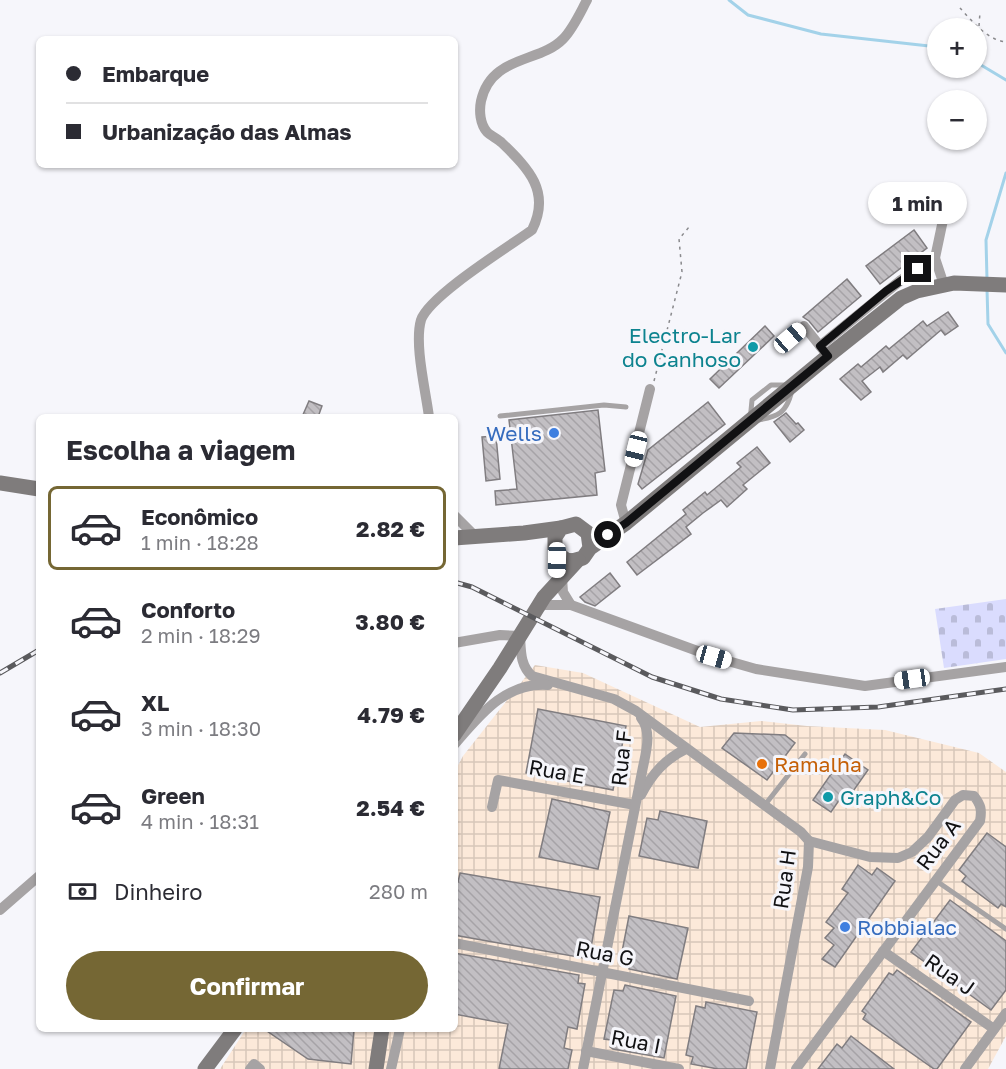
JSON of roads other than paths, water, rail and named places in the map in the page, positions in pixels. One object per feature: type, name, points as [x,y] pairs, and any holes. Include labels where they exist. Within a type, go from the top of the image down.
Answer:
[{"type":"main road","points":[[524,533],[554,546],[557,554],[566,560],[584,558],[590,548],[626,523],[794,385],[824,351],[901,298],[944,285],[994,284]]},
{"type":"main road","points":[[0,483],[36,489]]},
{"type":"main road","points":[[585,529],[626,523]]},
{"type":"main road","points":[[458,538],[524,533],[576,524],[585,529],[590,538],[590,548]]},
{"type":"main road","points":[[548,592],[556,573],[555,537],[561,528]]},
{"type":"main road","points":[[458,729],[537,607],[578,560]]},
{"type":"main road","points":[[205,1069],[233,1032]]},
{"type":"main road","points":[[372,1069],[382,1032]]},
{"type":"main road","points":[[376,1069],[382,1032]]},
{"type":"street","points":[[429,414],[418,341],[421,320],[430,305],[446,291],[532,230],[538,218],[540,195],[528,169],[501,142],[487,132],[481,119],[484,92],[489,83],[511,63],[548,49],[562,40],[587,0]]},
{"type":"street","points":[[943,220],[935,258],[944,285]]},
{"type":"street","points":[[790,338],[804,326],[824,351],[893,285],[935,258]]},
{"type":"street","points":[[626,523],[621,505],[650,389]]},
{"type":"street","points":[[458,519],[476,537]]},
{"type":"street","points":[[562,578],[563,592],[571,605]]},
{"type":"street","points":[[537,607],[571,605],[714,657],[756,669],[865,686],[1006,667]]},
{"type":"street","points":[[458,642],[500,635],[520,636]]},
{"type":"street","name":"Rua H","points":[[520,636],[522,661],[525,670],[532,676],[614,699],[636,711],[801,832],[809,841],[808,867],[770,1069]]},
{"type":"street","name":"Rua H","points":[[458,740],[482,713],[505,694],[523,687],[542,684],[564,686]]},
{"type":"street","name":"Rua F","points":[[635,805],[648,737],[647,725],[636,711]]},
{"type":"street","name":"Rua F","points":[[635,805],[659,768],[671,757],[687,749]]},
{"type":"street","name":"Rua E","points":[[492,807],[498,780],[635,805]]},
{"type":"street","name":"Rua A","points":[[796,1069],[980,821],[982,811],[980,803],[974,796],[963,795],[954,800],[928,837],[912,852],[898,858],[870,857],[809,841]]},
{"type":"street","points":[[583,1069],[635,805]]},
{"type":"street","points":[[0,910],[36,879]]},
{"type":"street","name":"Rua G","points":[[458,945],[749,1001]]},
{"type":"street","name":"Rua J","points":[[883,951],[994,1029]]},
{"type":"street","points":[[965,1069],[1006,1013]]},
{"type":"street","points":[[391,1069],[399,1032]]},
{"type":"street","name":"Rua I","points":[[586,1051],[679,1069]]},
{"type":"lane","points":[[500,416],[604,405],[626,406]]},
{"type":"lane","points":[[764,806],[805,754]]},
{"type":"lane","points":[[936,880],[1006,929]]},
{"type":"waterway","points":[[729,0],[748,15],[821,34],[927,46]]},
{"type":"waterway","points":[[987,69],[1006,80]]},
{"type":"waterway","points":[[987,279],[986,240],[1006,173]]},
{"type":"waterway","points":[[987,289],[988,324],[1006,353]]},
{"type":"railway","points":[[458,583],[472,587],[652,677],[721,699],[793,710],[878,707],[1006,689]]},
{"type":"railway","points":[[0,673],[36,652]]},
{"type":"place","name":"Electro-Lar do Canhoso","points":[[753,347]]},
{"type":"place","name":"Wells","points":[[554,433]]},
{"type":"place","name":"Ramalha","points":[[762,764]]},
{"type":"place","name":"Graph&Co","points":[[828,797]]},
{"type":"place","name":"Robbialac","points":[[845,927]]}]
